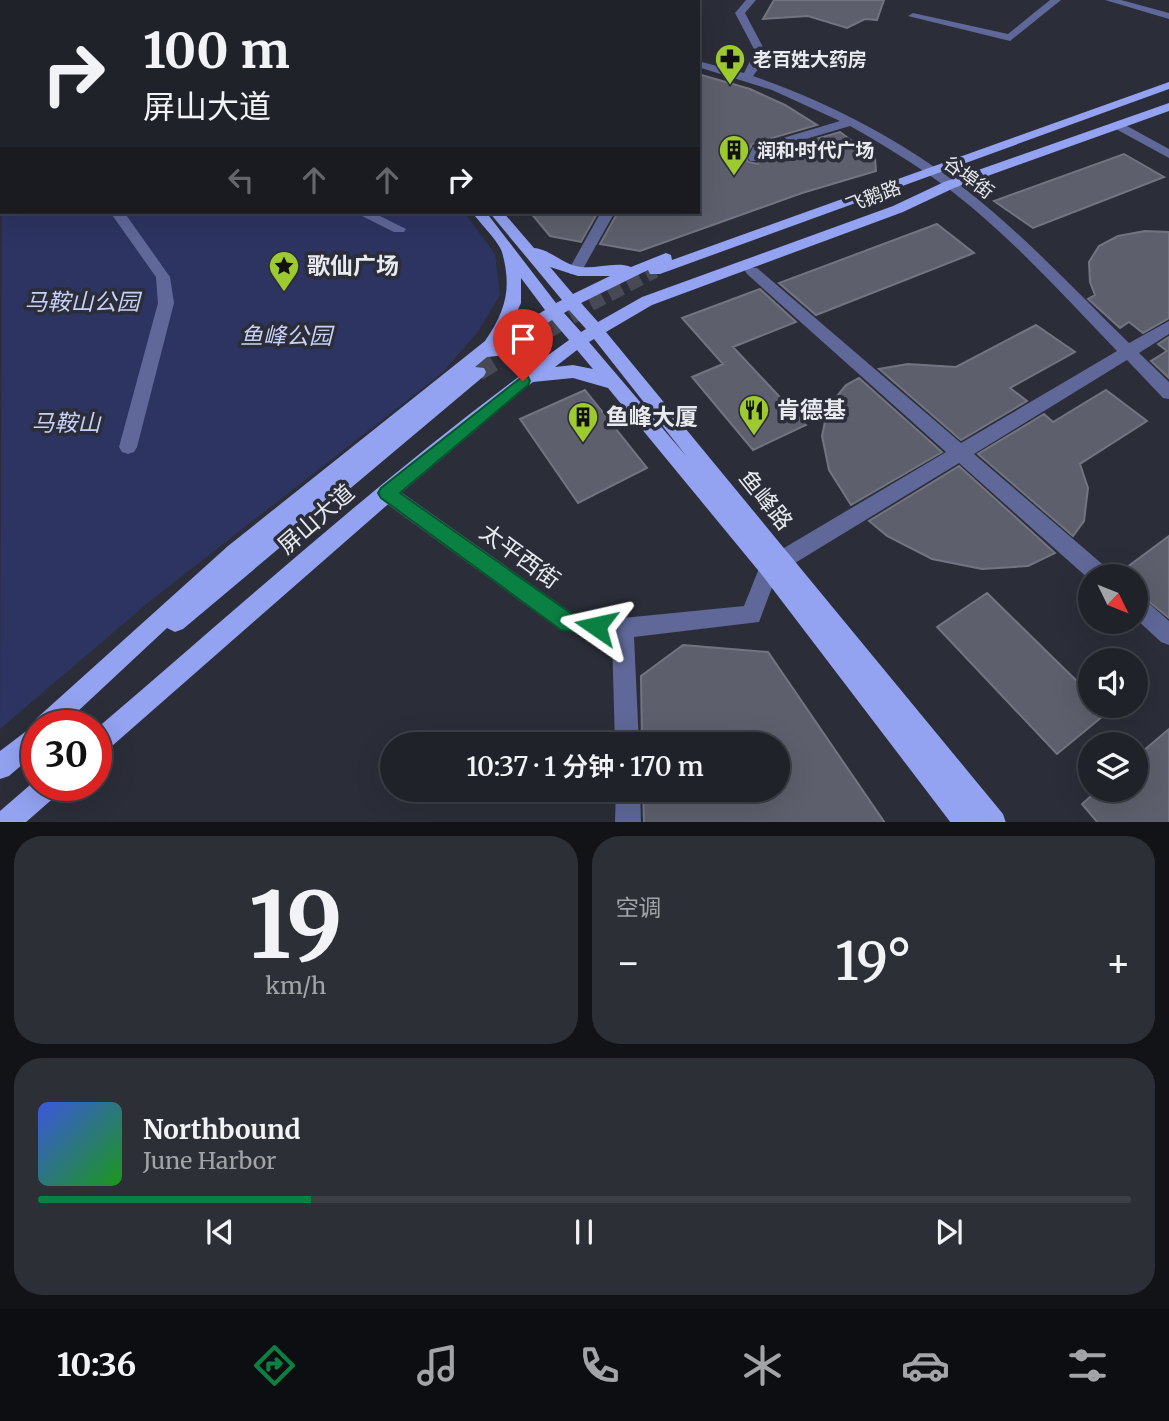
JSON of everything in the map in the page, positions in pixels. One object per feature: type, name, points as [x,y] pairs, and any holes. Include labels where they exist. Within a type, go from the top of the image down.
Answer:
[{"type":"main road","name":"飞鹅路","points":[[655,271],[1169,85]]},
{"type":"main road","name":"飞鹅路","points":[[578,341],[648,300],[898,209],[949,185],[1169,107]]},
{"type":"main road","points":[[447,381],[561,306],[639,268],[812,207],[930,172]]},
{"type":"main road","name":"鱼峰路","points":[[481,214],[511,242],[561,306],[578,341],[776,565],[994,822]]},
{"type":"main road","name":"鱼峰路","points":[[497,214],[511,242]]},
{"type":"main road","points":[[511,242],[555,266],[586,274],[639,268]]},
{"type":"main road","points":[[64,710],[235,552],[491,345],[512,315],[516,290],[511,242]]},
{"type":"main road","name":"鱼峰路","points":[[561,306],[595,330],[776,565],[967,822]]},
{"type":"main road","name":"屏山大道","points":[[112,731],[387,493],[523,381],[578,341]]},
{"type":"main road","points":[[523,381],[559,370],[598,376],[617,385]]},
{"type":"main road","name":"屏山大道","points":[[66,710],[478,372]]},
{"type":"main road","points":[[5,822],[30,801]]},
{"type":"street","points":[[732,0],[760,51],[754,68],[746,77]]},
{"type":"street","points":[[740,13],[751,0]]},
{"type":"street","points":[[913,16],[1010,38],[1056,0]]},
{"type":"street","points":[[1110,0],[1169,16]]},
{"type":"street","name":"谷埠街","points":[[700,65],[746,77],[848,122],[949,185],[990,217],[1169,393]]},
{"type":"street","points":[[754,158],[757,150],[848,122]]},
{"type":"street","points":[[1118,125],[1169,154]]},
{"type":"street","points":[[118,214],[163,277],[166,303],[128,447]]},
{"type":"street","points":[[365,214],[399,229]]},
{"type":"street","points":[[575,271],[607,214]]},
{"type":"street","points":[[752,271],[1087,564]]},
{"type":"street","points":[[776,565],[1169,327]]},
{"type":"street","name":"太平西街","points":[[387,493],[568,623],[623,628],[751,615],[776,565]]},
{"type":"street","points":[[1148,617],[1169,635]]},
{"type":"street","points":[[623,628],[626,732]]},
{"type":"street","points":[[628,802],[628,822]]},
{"type":"green space","name":"鱼峰公园","points":[[2,214],[465,214],[495,254],[500,295],[477,333],[442,373],[149,602],[0,729]]},
{"type":"building","points":[[774,0],[884,0],[877,20],[865,19],[847,28],[808,16],[763,19]]},
{"type":"building","name":"润和·时代广场","points":[[700,75],[750,89],[785,105],[817,125],[752,144],[746,157],[748,162],[758,164],[764,154],[840,132],[875,158],[876,171],[802,193],[640,251],[600,244],[617,214],[700,214]]},
{"type":"building","points":[[1124,154],[1164,177],[1033,228],[994,201]]},
{"type":"building","points":[[532,214],[597,214],[581,242],[550,236]]},
{"type":"building","points":[[937,224],[974,253],[816,315],[779,283]]},
{"type":"building","points":[[1145,231],[1169,232],[1169,318],[1143,333],[1129,322],[1120,328],[1088,299],[1095,295],[1090,282],[1089,262],[1099,246],[1118,236]]},
{"type":"building","points":[[760,289],[796,322],[733,347],[806,425],[753,450],[692,377],[723,364],[682,318]]},
{"type":"building","points":[[1036,325],[1075,352],[1010,388],[1027,401],[961,440],[879,369],[908,364],[956,367]]},
{"type":"building","points":[[1169,337],[1169,378],[1151,361],[1167,351],[1158,344]]},
{"type":"building","points":[[859,378],[942,452],[851,505],[829,470],[822,436],[828,407],[846,385]]},
{"type":"building","name":"鱼峰大厦","points":[[585,390],[647,468],[578,503],[520,419]]},
{"type":"building","points":[[1106,390],[1147,421],[1080,464],[1088,488],[1084,521],[1073,536],[978,454],[1044,414],[1053,422]]},
{"type":"building","points":[[959,466],[1055,553],[1028,566],[982,569],[932,559],[887,536],[869,521]]},
{"type":"building","points":[[1169,536],[1169,618],[1148,601],[1148,564],[1131,564]]},
{"type":"building","points":[[987,593],[1078,682],[1078,718],[1101,718],[1084,732],[1078,732],[1078,737],[1057,754],[937,627]]},
{"type":"building","points":[[683,645],[768,652],[884,822],[644,822],[643,802],[790,802],[790,732],[642,732],[641,676]]},
{"type":"building","points":[[1169,729],[1169,822],[1097,822],[1082,804],[1148,802],[1148,747]]},
{"type":"tunnel","points":[[572,314],[655,271]]},
{"type":"tunnel","points":[[478,372],[575,313]]},
{"type":"place","name":"老百姓大药房","points":[[730,86]]},
{"type":"place","name":"润和·时代广场","points":[[734,177]]},
{"type":"place","name":"歌仙广场","points":[[284,293]]},
{"type":"place","name":"肯德基","points":[[754,437]]},
{"type":"place","name":"鱼峰大厦","points":[[583,444]]},
{"type":"route","points":[[523,381],[387,493],[568,623],[596,626]]},
{"type":"park label","name":"马鞍山公园","points":[[82,302]]},
{"type":"park label","name":"马鞍山","points":[[66,423]]}]
